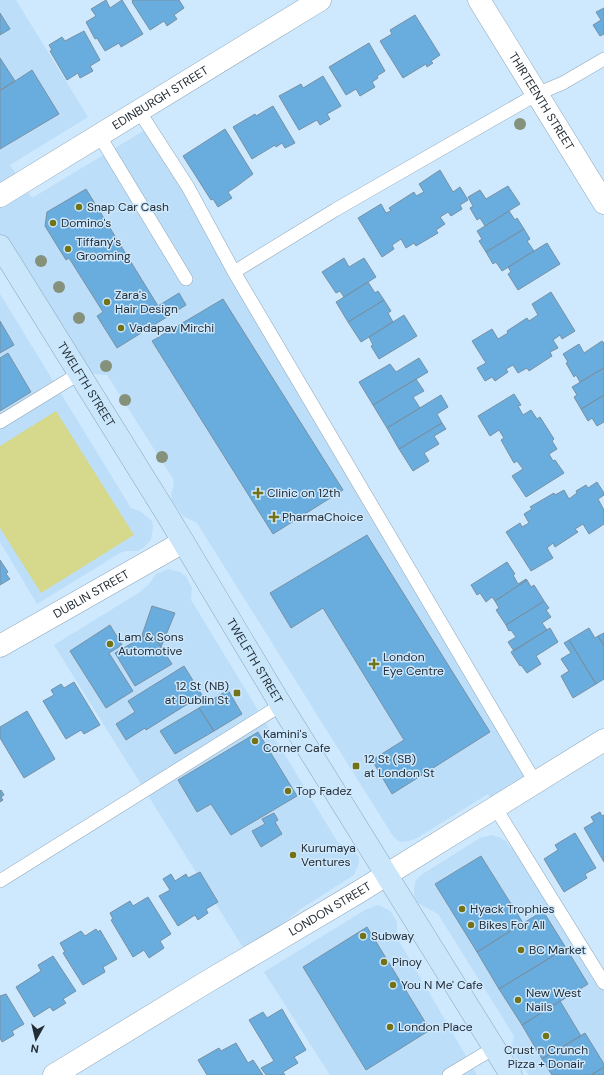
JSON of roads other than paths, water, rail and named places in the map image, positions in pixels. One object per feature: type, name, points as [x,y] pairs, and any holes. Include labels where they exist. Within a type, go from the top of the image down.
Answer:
[{"type":"street","name":"EDINBURGH STREET","points":[[0,196],[320,0]]},
{"type":"street","name":"THIRTEENTH STREET","points":[[480,0],[604,203]]},
{"type":"street","name":"TWELFTH STREET","points":[[0,246],[80,373],[281,705],[511,1075]]},
{"type":"street","name":"DUBLIN STREET","points":[[0,646],[183,542]]},
{"type":"street","name":"LONDON STREET","points":[[54,1075],[386,875],[604,740]]},
{"type":"lane","points":[[234,272],[336,210],[537,94],[563,83],[604,59]]},
{"type":"lane","points":[[139,111],[188,187],[234,272],[535,782]]},
{"type":"lane","points":[[100,135],[186,279]]},
{"type":"lane","points":[[0,422],[80,373]]},
{"type":"lane","points":[[0,881],[281,705]]},
{"type":"lane","points":[[495,807],[602,976]]},
{"type":"lane","points":[[449,1075],[494,1048]]},
{"type":"place","name":"Snap Car Cash","points":[[79,207]]},
{"type":"place","name":"Domino's","points":[[53,223]]},
{"type":"place","name":"Tiffany's Grooming","points":[[68,249]]},
{"type":"place","name":"Zara's Hair Design","points":[[107,302]]},
{"type":"place","name":"Vadapav Mirchi","points":[[121,328]]},
{"type":"place","name":"Clinic on 12th","points":[[258,493]]},
{"type":"place","name":"PharmaChoice","points":[[274,517]]},
{"type":"place","name":"Lam & Sons Automotive","points":[[110,644]]},
{"type":"place","name":"London Eye Centre","points":[[374,664]]},
{"type":"place","name":"12 St (NB) at Dublin St","points":[[237,693]]},
{"type":"place","name":"Kamini's Corner Cafe","points":[[255,741]]},
{"type":"place","name":"12 St (SB) at London St","points":[[356,766]]},
{"type":"place","name":"Top Fadez","points":[[288,791]]},
{"type":"place","name":"Kurumaya Ventures","points":[[293,855]]},
{"type":"place","name":"Hyack Trophies","points":[[462,909]]},
{"type":"place","name":"Bikes For All","points":[[471,925]]},
{"type":"place","name":"Subway","points":[[363,936]]},
{"type":"place","name":"BC Market","points":[[521,950]]},
{"type":"place","name":"Pinoy","points":[[384,962]]},
{"type":"place","name":"You N Me' Cafe","points":[[393,985]]},
{"type":"place","name":"New West Nails","points":[[518,1000]]},
{"type":"place","name":"London Place","points":[[390,1027]]},
{"type":"place","name":"Crust n Crunch Pizza + Donair","points":[[546,1036]]}]
